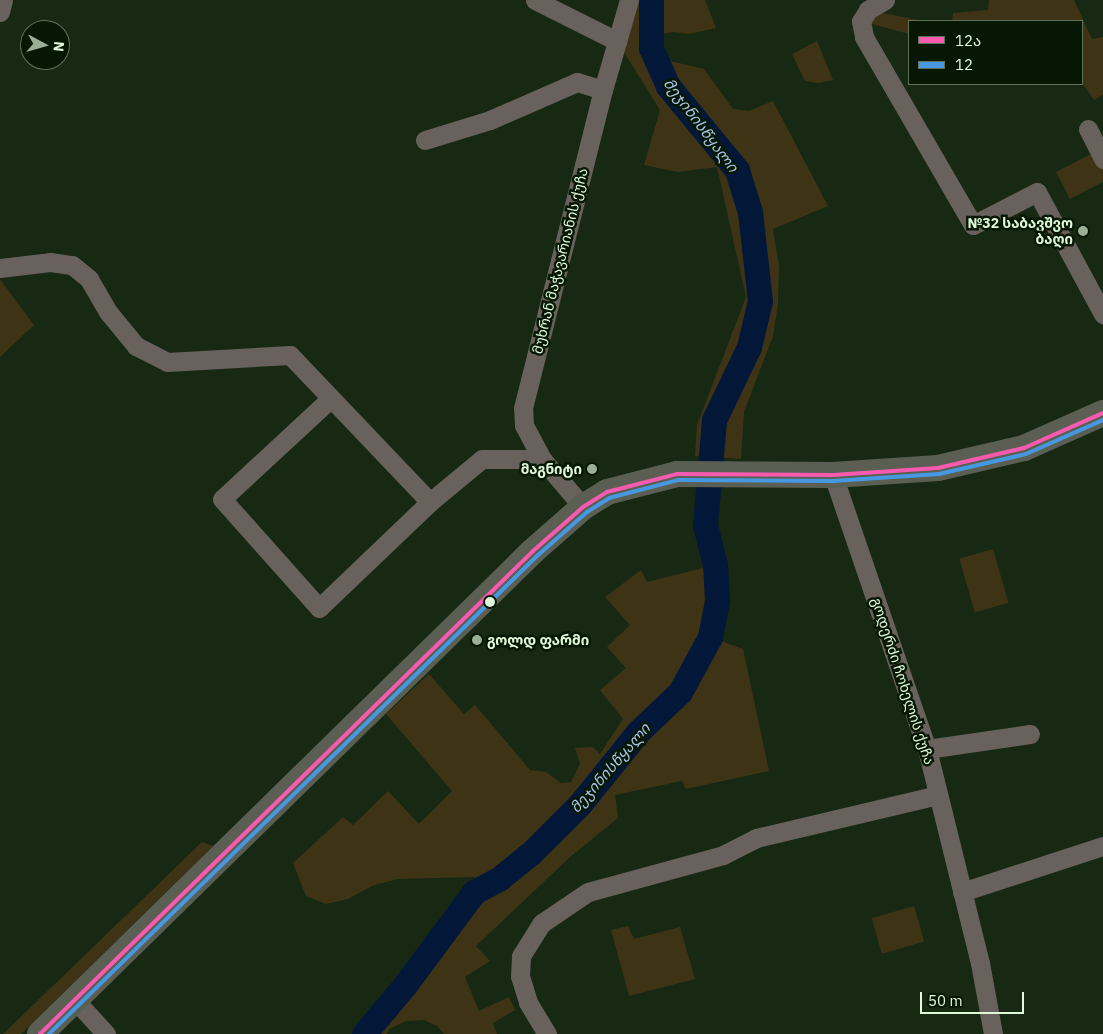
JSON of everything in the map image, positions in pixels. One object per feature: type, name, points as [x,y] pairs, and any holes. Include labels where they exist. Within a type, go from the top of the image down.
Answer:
[{"type":"highway","points":[[40,1034],[533,551],[583,507],[607,492],[677,474],[833,475],[938,468],[981,460],[1024,448],[1103,413]]},
{"type":"street","points":[[0,12],[3,0]]},
{"type":"street","points":[[536,0],[617,41]]},
{"type":"street","name":"მუხრან მაჭავარიანის ქუჩა","points":[[583,507],[542,459],[524,425],[523,408],[603,90],[629,0]]},
{"type":"street","points":[[885,0],[863,9],[861,21],[864,37],[973,225],[1038,192],[1103,314]]},
{"type":"street","points":[[425,140],[490,120],[578,82],[603,90]]},
{"type":"street","points":[[1088,128],[1103,159]]},
{"type":"street","points":[[0,268],[50,262],[72,265],[90,279],[108,313],[136,346],[167,362],[290,355],[430,502]]},
{"type":"street","points":[[330,399],[222,498],[318,608],[430,502],[482,459],[542,459]]},
{"type":"street","name":"გოდერძი ჩოხელის ქუჩა","points":[[833,475],[927,749],[989,1003],[994,1034]]},
{"type":"street","points":[[927,749],[1030,734]]},
{"type":"street","points":[[547,1034],[528,1002],[520,976],[521,956],[542,923],[588,892],[723,855],[756,838],[938,795]]},
{"type":"street","points":[[962,892],[1103,846]]},
{"type":"street","points":[[75,1000],[106,1034]]},
{"type":"shaded area","points":[[629,0],[705,0],[716,28],[689,34],[673,32],[660,34],[670,61],[704,69],[733,109],[749,111],[773,101],[828,206],[773,229],[779,266],[778,304],[773,336],[744,412],[741,459],[695,456],[697,425],[746,297],[717,167],[678,172],[644,165],[660,110],[617,41]]},
{"type":"shaded area","points":[[989,0],[1074,0],[1092,39],[1103,37],[1103,95],[1094,100],[1083,84],[1083,20],[952,20],[953,13],[988,10]]},
{"type":"shaded area","points":[[868,10],[918,20],[908,20],[908,34],[861,21]]},
{"type":"shaded area","points":[[817,41],[833,80],[819,83],[805,81],[792,54]]},
{"type":"shaded area","points":[[1099,150],[1103,159],[1103,182],[1070,199],[1056,172]]},
{"type":"shaded area","points":[[0,279],[34,325],[0,357]]},
{"type":"shaded area","points":[[993,549],[1008,603],[975,612],[959,559]]},
{"type":"shaded area","points":[[715,565],[717,601],[710,637],[743,649],[769,771],[686,789],[682,781],[615,795],[618,818],[570,857],[476,946],[490,961],[465,977],[479,1011],[509,997],[515,1010],[493,1023],[497,1034],[444,1034],[437,1026],[424,1020],[406,1021],[389,1029],[387,1034],[364,1034],[405,985],[474,892],[474,877],[397,879],[372,886],[348,899],[326,904],[306,896],[293,863],[343,817],[353,825],[388,791],[419,824],[452,791],[386,714],[429,674],[464,714],[475,705],[530,770],[546,772],[561,783],[571,782],[580,764],[575,748],[593,747],[600,754],[623,719],[600,690],[626,668],[607,647],[630,625],[605,597],[641,570],[647,582]]},
{"type":"shaded area","points":[[202,842],[213,846],[21,1034],[3,1034]]},
{"type":"shaded area","points":[[914,906],[924,942],[882,954],[872,918]]},
{"type":"shaded area","points":[[628,926],[634,939],[680,927],[695,979],[629,996],[611,930]]},
{"type":"waterway","name":"მეჯინისწყალი","points":[[364,1034],[405,985],[474,892],[500,878],[530,854],[580,804],[638,732],[680,692],[710,637],[717,601],[715,565],[705,525],[714,420],[749,347],[760,301],[750,212],[737,170],[668,86],[651,48],[651,0]]},
{"type":"transit line","name":"12ა","points":[[40,1034],[533,551],[583,507],[607,492],[677,474],[833,475],[938,468],[1024,448],[1103,413]]},
{"type":"transit line","name":"12","points":[[49,1034],[537,556],[587,512],[609,498],[678,480],[833,481],[939,474],[1026,454],[1103,420]]},
{"type":"place","name":"№32 საბავშვო ბაღი","points":[[1083,231]]},
{"type":"place","name":"მაგნიტი","points":[[592,469]]},
{"type":"place","name":"გოლდ ფარმი","points":[[477,640]]}]
